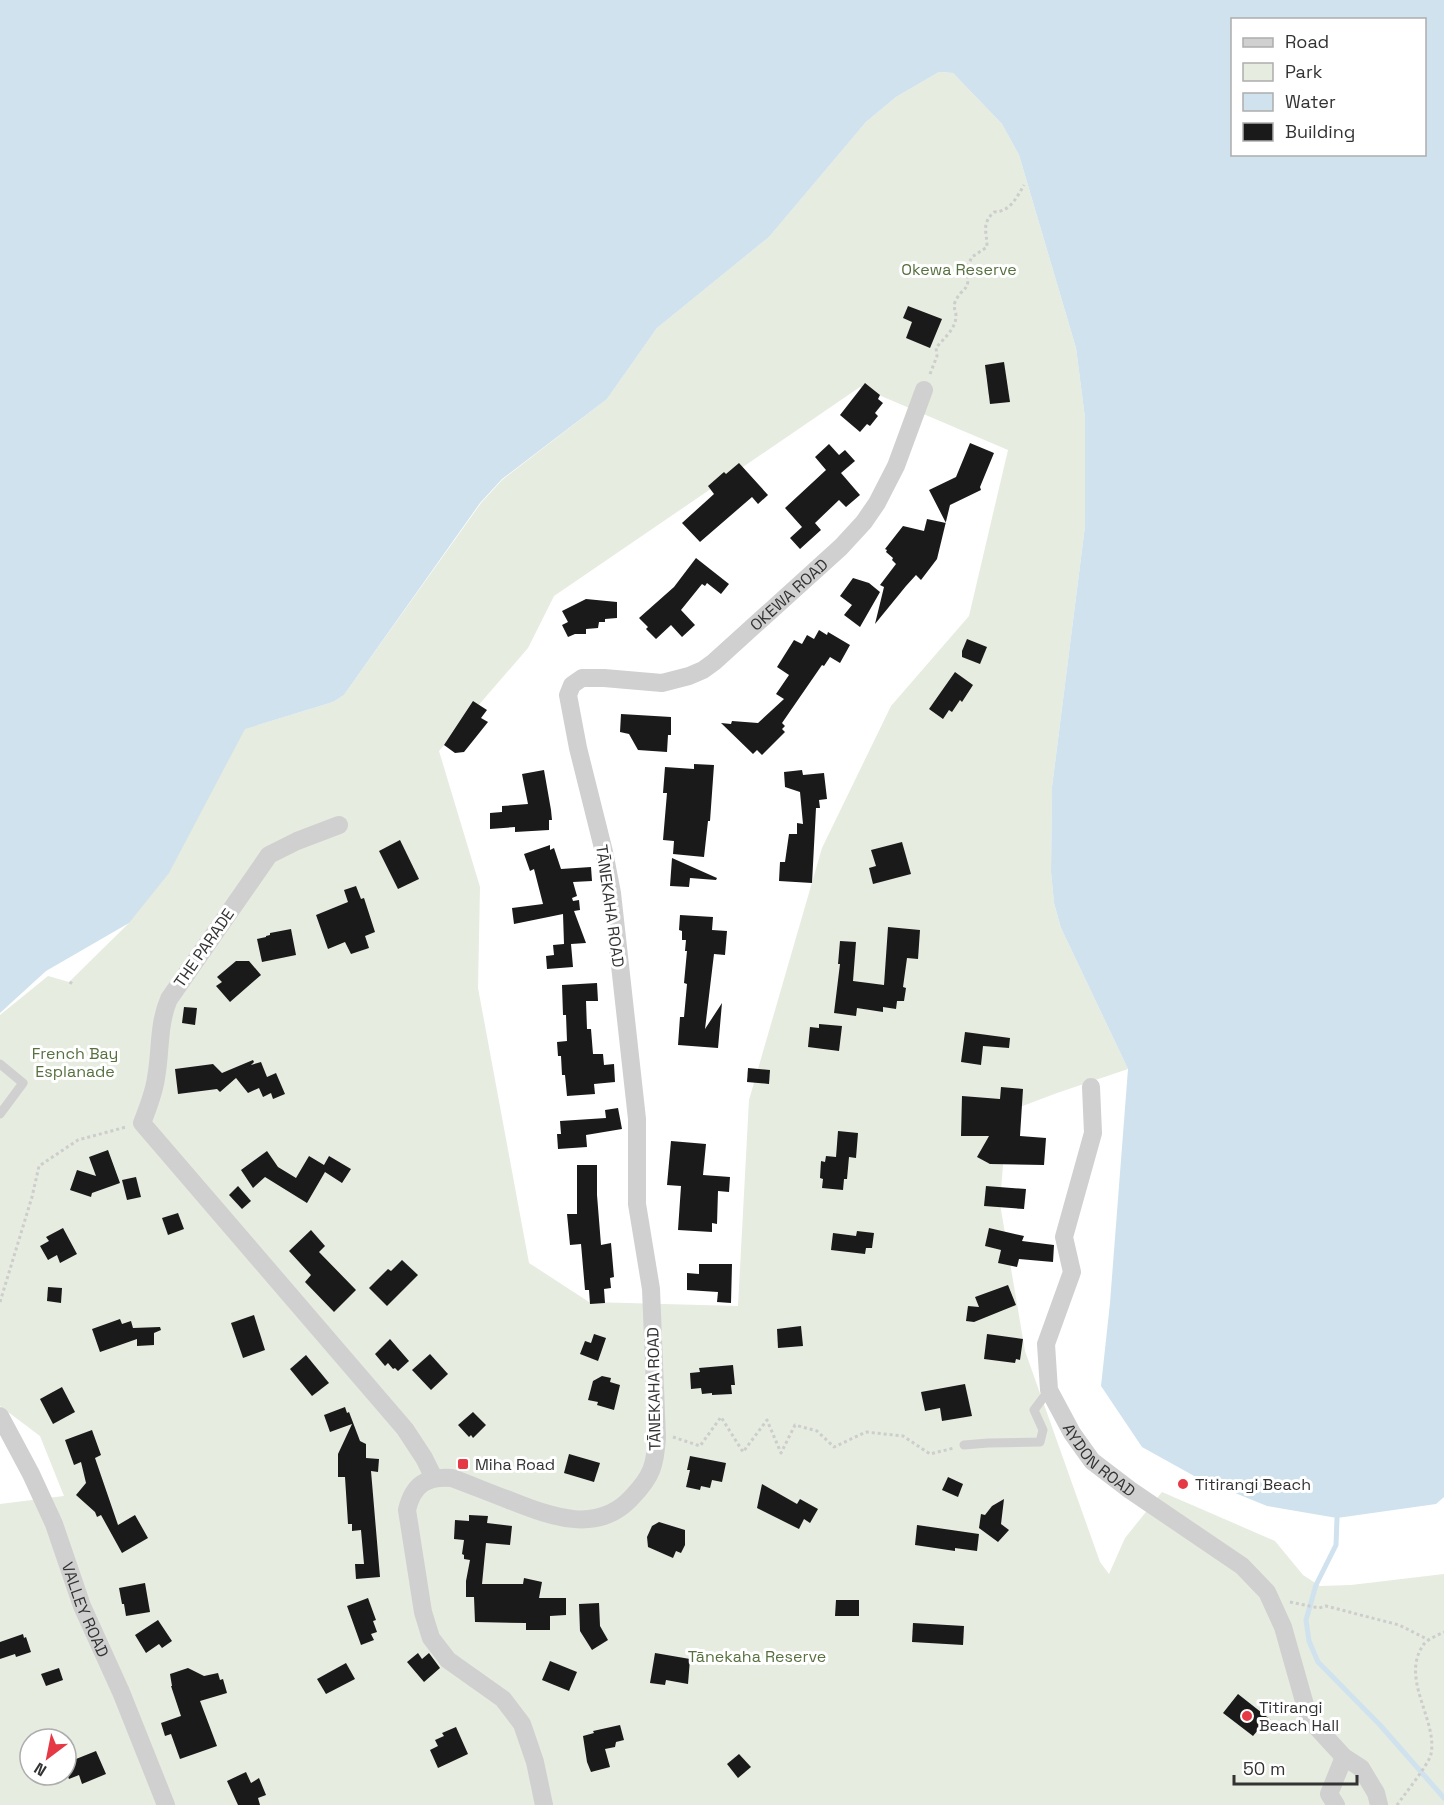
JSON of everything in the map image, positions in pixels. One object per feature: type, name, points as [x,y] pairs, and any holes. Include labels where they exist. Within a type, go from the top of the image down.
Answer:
[{"type":"street","name":"OKEWA ROAD","points":[[572,685],[582,678],[662,683],[689,676],[714,662],[841,547],[864,522],[877,503],[896,466],[924,390]]},
{"type":"street","name":"TĀNEKAHA ROAD","points":[[434,1478],[452,1478],[547,1515],[589,1520],[616,1510],[630,1500],[652,1472],[656,1459],[651,1289],[637,1204],[637,1119],[612,893],[568,701],[572,685]]},
{"type":"street","name":"THE PARADE","points":[[142,1123],[149,1107],[156,1078],[162,1020],[169,999],[269,855],[339,825]]},
{"type":"street","name":"AYDON ROAD","points":[[1091,1087],[1093,1133],[1064,1238],[1072,1272],[1046,1344],[1049,1390],[1072,1433],[1092,1461],[1130,1490],[1242,1566],[1267,1592],[1283,1627],[1309,1719],[1344,1757],[1361,1767],[1376,1793],[1379,1805]]},
{"type":"street","points":[[142,1123],[405,1429],[424,1458],[434,1478],[418,1487],[412,1494],[407,1510],[423,1612],[431,1638],[448,1660],[502,1699],[522,1724],[535,1762],[544,1805]]},
{"type":"street","name":"VALLEY ROAD","points":[[0,1416],[54,1524],[82,1606],[121,1692],[166,1805]]},
{"type":"street","points":[[1336,1805],[1329,1794],[1344,1757]]},
{"type":"lane","points":[[0,1064],[23,1083],[0,1114]]},
{"type":"lane","points":[[964,1445],[1040,1442],[1043,1430],[1034,1410],[1049,1390]]},
{"type":"path","points":[[924,390],[934,368],[936,348],[951,330],[956,317],[954,307],[957,297],[966,290],[969,280],[966,269],[972,257],[987,247],[985,229],[988,219],[994,212],[1002,212],[1010,206],[1024,185]]},
{"type":"path","points":[[0,1302],[32,1197],[39,1166],[78,1140],[142,1123]]},
{"type":"path","points":[[657,1438],[675,1437],[700,1446],[721,1417],[742,1452],[767,1420],[781,1453],[795,1425],[817,1431],[834,1447],[866,1432],[903,1436],[930,1454],[964,1445]]},
{"type":"path","points":[[1304,1604],[1319,1608],[1326,1606],[1399,1625],[1430,1641]]},
{"type":"path","points":[[1397,1805],[1431,1754],[1431,1735],[1418,1693],[1418,1659],[1425,1643],[1444,1632]]},
{"type":"green space","points":[[939,72],[953,73],[1002,124],[1019,155],[1076,348],[1085,418],[1085,526],[1052,787],[1051,872],[1054,903],[1061,928],[1128,1069],[1007,1112],[1000,1204],[1025,1351],[1100,1562],[1109,1574],[1125,1538],[1162,1492],[1275,1541],[1303,1575],[1320,1586],[1351,1585],[1444,1574],[1444,1805],[0,1805],[0,1504],[64,1496],[40,1436],[0,1406],[0,1015],[48,976],[69,982],[129,923],[0,725],[258,725],[333,702],[344,695],[481,503],[502,480],[607,399],[657,328],[769,237],[866,122],[896,97]],"holes":[[[860,387],[1008,450],[969,616],[891,706],[822,848],[749,1100],[738,1306],[589,1302],[529,1263],[478,988],[480,887],[439,751],[528,648],[554,596]]]},
{"type":"water","points":[[0,0],[1444,0],[1444,1497],[1436,1504],[1337,1518],[1267,1506],[1196,1477],[1142,1447],[1101,1386],[1110,1303],[1128,1069],[1061,928],[1054,903],[1051,872],[1052,787],[1085,526],[1085,418],[1076,348],[1019,155],[1002,124],[953,73],[939,72],[896,97],[866,122],[769,237],[657,328],[607,399],[502,479],[480,503],[344,695],[333,702],[245,729],[169,873],[129,923],[46,971],[0,1013]]},
{"type":"building","points":[[908,306],[942,319],[930,348],[906,338],[912,322],[903,318]]},
{"type":"building","points":[[1004,362],[1010,402],[990,404],[985,365]]},
{"type":"building","points":[[865,383],[880,395],[878,399],[883,403],[875,413],[878,416],[870,426],[867,424],[860,432],[840,415]]},
{"type":"building","points":[[970,443],[994,453],[980,487],[981,490],[950,505],[946,523],[929,490],[956,477]]},
{"type":"building","points":[[829,444],[839,455],[845,450],[855,461],[841,473],[860,495],[846,507],[839,500],[815,523],[821,530],[800,549],[790,538],[802,527],[785,508],[826,470],[815,457]]},
{"type":"building","points":[[739,463],[768,495],[758,504],[752,497],[700,542],[682,523],[714,494],[708,486]]},
{"type":"building","points":[[927,519],[946,523],[937,559],[921,580],[916,575],[875,624],[884,587],[880,585],[896,564],[885,549],[903,526],[924,531]]},
{"type":"building","points":[[696,558],[729,584],[721,594],[707,583],[705,586],[702,584],[681,610],[695,625],[682,637],[671,625],[656,639],[639,618],[674,587]]},
{"type":"building","points":[[853,578],[869,583],[880,592],[860,627],[844,615],[852,605],[840,596]]},
{"type":"building","points":[[586,599],[617,602],[617,618],[599,622],[598,628],[586,629],[586,634],[575,634],[568,637],[562,625],[568,622],[562,611]]},
{"type":"building","points":[[819,630],[827,635],[828,632],[850,645],[840,663],[830,657],[824,666],[822,665],[782,723],[785,726],[782,729],[785,732],[762,755],[757,750],[753,754],[721,723],[731,724],[732,721],[758,723],[784,699],[776,694],[789,675],[777,667],[794,640],[802,644],[807,635],[814,639]]},
{"type":"building","points":[[967,639],[987,647],[980,664],[962,657]]},
{"type":"building","points":[[955,672],[973,685],[962,702],[960,700],[952,712],[949,710],[943,719],[929,709]]},
{"type":"building","points":[[473,701],[487,710],[481,718],[488,722],[464,752],[455,753],[444,745]]},
{"type":"building","points":[[621,714],[671,717],[671,735],[668,735],[667,752],[638,750],[629,734],[620,732]]},
{"type":"building","points":[[694,764],[714,765],[710,821],[708,821],[704,857],[673,854],[674,841],[663,840],[667,793],[663,793],[665,767],[694,769]]},
{"type":"building","points":[[544,770],[552,820],[549,820],[549,830],[515,832],[515,827],[490,829],[490,813],[502,812],[502,806],[528,804],[522,774]]},
{"type":"building","points":[[802,770],[803,775],[824,773],[827,799],[819,800],[820,808],[816,808],[812,883],[779,881],[780,862],[785,862],[789,834],[797,834],[797,823],[803,824],[800,792],[785,787],[784,772]]},
{"type":"building","points":[[400,840],[419,879],[398,889],[379,851]]},
{"type":"building","points":[[902,842],[911,874],[873,884],[869,868],[876,866],[871,850]]},
{"type":"building","points":[[550,845],[550,850],[554,848],[561,869],[591,867],[592,881],[573,882],[577,896],[572,898],[573,901],[579,900],[580,910],[574,911],[586,943],[571,944],[573,967],[547,969],[546,956],[554,955],[553,945],[564,944],[563,914],[514,924],[512,908],[543,904],[534,869],[530,871],[524,854]]},
{"type":"building","points":[[672,858],[717,878],[716,880],[690,878],[689,887],[670,886]]},
{"type":"building","points":[[356,886],[361,899],[364,898],[375,932],[365,936],[369,948],[351,954],[345,942],[328,949],[316,915],[348,902],[344,890]]},
{"type":"building","points":[[680,915],[713,917],[712,930],[727,931],[725,955],[714,954],[705,1029],[722,1003],[718,1048],[678,1045],[680,1017],[684,1017],[687,984],[684,983],[686,940],[682,940],[682,931],[679,930]]},
{"type":"building","points":[[888,927],[920,930],[918,959],[907,958],[903,987],[906,988],[904,1001],[897,1001],[896,1009],[883,1007],[883,1012],[857,1008],[856,1016],[834,1013],[840,964],[838,964],[840,941],[856,942],[853,981],[884,985]]},
{"type":"building","points":[[291,929],[296,955],[262,962],[257,939],[266,937],[270,933]]},
{"type":"building","points":[[236,961],[249,961],[261,975],[230,1002],[216,986],[222,982],[217,977]]},
{"type":"building","points":[[597,983],[598,1001],[586,1001],[587,1029],[591,1029],[593,1054],[603,1054],[604,1065],[614,1064],[615,1082],[594,1084],[595,1094],[567,1096],[565,1075],[562,1075],[561,1056],[558,1056],[557,1042],[567,1041],[562,985]]},
{"type":"building","points":[[184,1007],[197,1008],[195,1025],[182,1023]]},
{"type":"building","points":[[819,1024],[842,1026],[839,1051],[808,1047],[810,1027],[819,1028]]},
{"type":"building","points":[[965,1032],[1010,1038],[1009,1048],[983,1046],[981,1065],[961,1062]]},
{"type":"building","points":[[253,1060],[251,1065],[261,1062],[267,1077],[276,1073],[285,1094],[273,1099],[271,1093],[263,1097],[259,1088],[248,1093],[236,1078],[220,1092],[217,1089],[178,1094],[175,1069],[213,1064],[222,1073]]},
{"type":"building","points":[[748,1068],[770,1070],[769,1084],[747,1082]]},
{"type":"building","points":[[1001,1087],[1023,1089],[1020,1136],[1046,1138],[1044,1165],[990,1164],[977,1157],[989,1136],[961,1136],[962,1096],[1000,1099]]},
{"type":"building","points":[[618,1108],[622,1129],[586,1135],[587,1147],[558,1149],[557,1134],[561,1134],[560,1121],[606,1118],[605,1110]]},
{"type":"building","points":[[838,1131],[858,1133],[856,1158],[849,1157],[847,1179],[844,1179],[843,1190],[822,1188],[823,1179],[820,1178],[821,1161],[825,1162],[826,1156],[836,1157]]},
{"type":"building","points":[[671,1141],[706,1144],[703,1175],[730,1177],[729,1192],[718,1191],[717,1224],[712,1223],[712,1232],[678,1230],[681,1186],[667,1185]]},
{"type":"building","points":[[108,1150],[120,1183],[92,1193],[91,1197],[70,1190],[77,1170],[96,1176],[89,1157]]},
{"type":"building","points":[[267,1151],[278,1167],[296,1178],[309,1156],[324,1165],[329,1156],[351,1169],[342,1183],[325,1172],[307,1203],[265,1177],[253,1188],[241,1170]]},
{"type":"building","points":[[577,1165],[597,1165],[601,1245],[611,1243],[614,1277],[610,1278],[611,1288],[604,1289],[605,1303],[590,1304],[589,1290],[585,1290],[581,1244],[570,1245],[567,1214],[577,1214]]},
{"type":"building","points":[[136,1177],[141,1197],[127,1200],[122,1180]]},
{"type":"building","points":[[238,1186],[251,1201],[242,1209],[229,1195]]},
{"type":"building","points":[[986,1186],[1026,1189],[1024,1209],[984,1206]]},
{"type":"building","points":[[178,1213],[184,1229],[168,1235],[162,1218]]},
{"type":"building","points":[[63,1228],[77,1254],[60,1263],[57,1255],[48,1260],[40,1246],[49,1241],[46,1237]]},
{"type":"building","points":[[989,1228],[1024,1236],[1022,1241],[1054,1245],[1053,1262],[1019,1259],[1017,1267],[998,1263],[1001,1250],[985,1246]]},
{"type":"building","points":[[311,1230],[325,1246],[319,1252],[356,1290],[334,1312],[305,1282],[311,1275],[289,1251]]},
{"type":"building","points":[[857,1231],[874,1233],[872,1248],[866,1248],[865,1254],[831,1250],[833,1233],[856,1236]]},
{"type":"building","points":[[402,1260],[418,1275],[387,1306],[369,1288],[388,1269],[391,1271]]},
{"type":"building","points":[[699,1264],[732,1264],[731,1303],[717,1302],[718,1292],[687,1290],[687,1273],[699,1274]]},
{"type":"building","points":[[1008,1285],[1016,1305],[974,1322],[966,1321],[968,1306],[979,1307],[975,1297]]},
{"type":"building","points":[[48,1287],[62,1288],[61,1303],[47,1301]]},
{"type":"building","points":[[254,1315],[265,1350],[243,1358],[231,1323]]},
{"type":"building","points":[[120,1319],[122,1324],[131,1321],[133,1328],[160,1327],[161,1330],[154,1333],[154,1345],[137,1346],[137,1339],[100,1352],[92,1329]]},
{"type":"building","points":[[801,1326],[803,1346],[778,1348],[777,1329]]},
{"type":"building","points":[[594,1334],[606,1338],[598,1361],[580,1354],[585,1341],[591,1343]]},
{"type":"building","points":[[987,1334],[1023,1339],[1020,1360],[1016,1359],[1015,1363],[984,1359]]},
{"type":"building","points":[[390,1339],[409,1361],[398,1371],[388,1363],[385,1366],[375,1354]]},
{"type":"building","points":[[430,1354],[448,1374],[431,1390],[412,1370]]},
{"type":"building","points":[[306,1355],[329,1383],[312,1396],[290,1369]]},
{"type":"building","points":[[733,1365],[735,1385],[731,1385],[732,1394],[702,1394],[701,1388],[691,1389],[690,1373],[700,1372],[699,1368]]},
{"type":"building","points":[[602,1376],[611,1378],[610,1382],[620,1385],[614,1410],[588,1400],[593,1381]]},
{"type":"building","points":[[965,1384],[972,1416],[942,1421],[940,1408],[925,1411],[921,1392]]},
{"type":"building","points":[[62,1387],[75,1412],[53,1424],[40,1399]]},
{"type":"building","points":[[345,1407],[360,1441],[366,1444],[366,1458],[379,1459],[378,1472],[371,1471],[380,1577],[356,1579],[355,1564],[364,1564],[361,1530],[352,1531],[352,1524],[348,1524],[345,1477],[338,1477],[338,1454],[352,1424],[330,1432],[324,1415]]},
{"type":"building","points":[[473,1412],[486,1425],[473,1438],[471,1435],[469,1437],[458,1425]]},
{"type":"building","points":[[92,1430],[101,1455],[95,1458],[118,1525],[135,1515],[148,1538],[122,1553],[101,1515],[97,1517],[95,1512],[76,1495],[86,1483],[81,1462],[74,1465],[65,1440]]},
{"type":"building","points":[[569,1454],[600,1463],[594,1482],[564,1473]]},
{"type":"building","points":[[690,1456],[726,1463],[722,1482],[712,1480],[710,1488],[701,1486],[700,1490],[686,1487]]},
{"type":"building","points":[[948,1477],[963,1484],[958,1497],[942,1490]]},
{"type":"building","points":[[762,1484],[797,1504],[800,1499],[818,1509],[810,1523],[804,1519],[799,1529],[757,1508]]},
{"type":"building","points":[[1004,1499],[1001,1524],[1009,1530],[998,1542],[979,1528],[981,1514],[985,1515],[992,1506]]},
{"type":"building","points":[[469,1515],[488,1516],[487,1523],[512,1526],[510,1545],[486,1543],[482,1584],[523,1584],[524,1578],[542,1582],[539,1598],[566,1598],[566,1615],[550,1616],[550,1630],[526,1630],[526,1623],[475,1622],[474,1597],[466,1597],[470,1560],[464,1559],[462,1554],[464,1540],[454,1539],[455,1520],[469,1521]]},
{"type":"building","points":[[659,1522],[685,1530],[685,1545],[681,1553],[676,1551],[673,1558],[648,1547],[647,1537],[652,1526]]},
{"type":"building","points":[[917,1525],[979,1534],[977,1551],[955,1548],[955,1551],[915,1545]]},
{"type":"building","points":[[145,1583],[150,1612],[126,1616],[119,1588]]},
{"type":"building","points":[[368,1598],[376,1620],[373,1621],[377,1632],[371,1634],[374,1640],[361,1645],[347,1606]]},
{"type":"building","points":[[836,1600],[859,1600],[859,1616],[835,1616]]},
{"type":"building","points":[[599,1603],[600,1626],[608,1640],[592,1650],[580,1631],[579,1604]]},
{"type":"building","points":[[158,1620],[172,1641],[162,1648],[159,1644],[146,1653],[135,1635]]},
{"type":"building","points":[[913,1623],[964,1626],[963,1645],[912,1642]]},
{"type":"building","points":[[23,1634],[31,1652],[0,1659],[0,1642]]},
{"type":"building","points":[[418,1653],[422,1659],[429,1653],[440,1668],[424,1682],[407,1662]]},
{"type":"building","points":[[655,1653],[690,1659],[688,1684],[666,1680],[665,1685],[650,1683]]},
{"type":"building","points":[[550,1661],[577,1672],[569,1691],[542,1680]]},
{"type":"building","points":[[346,1663],[355,1679],[326,1694],[317,1679]]},
{"type":"building","points":[[59,1668],[63,1680],[46,1686],[41,1674]]},
{"type":"building","points":[[188,1668],[204,1676],[218,1673],[220,1680],[223,1679],[227,1693],[200,1701],[217,1746],[180,1759],[171,1734],[165,1736],[161,1723],[181,1716],[171,1686],[170,1674]]},
{"type":"building","name":"Titirangi Beach Hall","points":[[1238,1694],[1271,1720],[1262,1733],[1258,1730],[1253,1736],[1223,1713]]},
{"type":"building","points":[[620,1725],[624,1740],[616,1742],[615,1747],[605,1749],[610,1767],[591,1772],[583,1736],[594,1733],[593,1731]]},
{"type":"building","points":[[456,1727],[468,1754],[438,1768],[430,1750],[438,1746],[435,1740],[444,1736],[442,1733]]},
{"type":"building","points":[[96,1751],[106,1774],[82,1784],[78,1775],[78,1758]]},
{"type":"building","points":[[739,1754],[751,1767],[738,1778],[727,1764]]},
{"type":"building","points":[[246,1772],[251,1783],[259,1778],[266,1795],[258,1798],[260,1805],[238,1805],[227,1781]]},
{"type":"waterway","points":[[1337,1518],[1336,1545],[1316,1585],[1306,1620],[1309,1641],[1318,1662],[1380,1725],[1444,1798]]},
{"type":"place","name":"Miha Road","points":[[463,1464]]},
{"type":"place","name":"Titirangi Beach","points":[[1183,1484]]},
{"type":"place","name":"Titirangi Beach Hall","points":[[1247,1716]]},
{"type":"park label","name":"Okewa Reserve","points":[[959,269]]},
{"type":"park label","name":"French Bay Esplanade","points":[[75,1062]]},
{"type":"park label","name":"Tānekaha Reserve","points":[[757,1656]]}]
